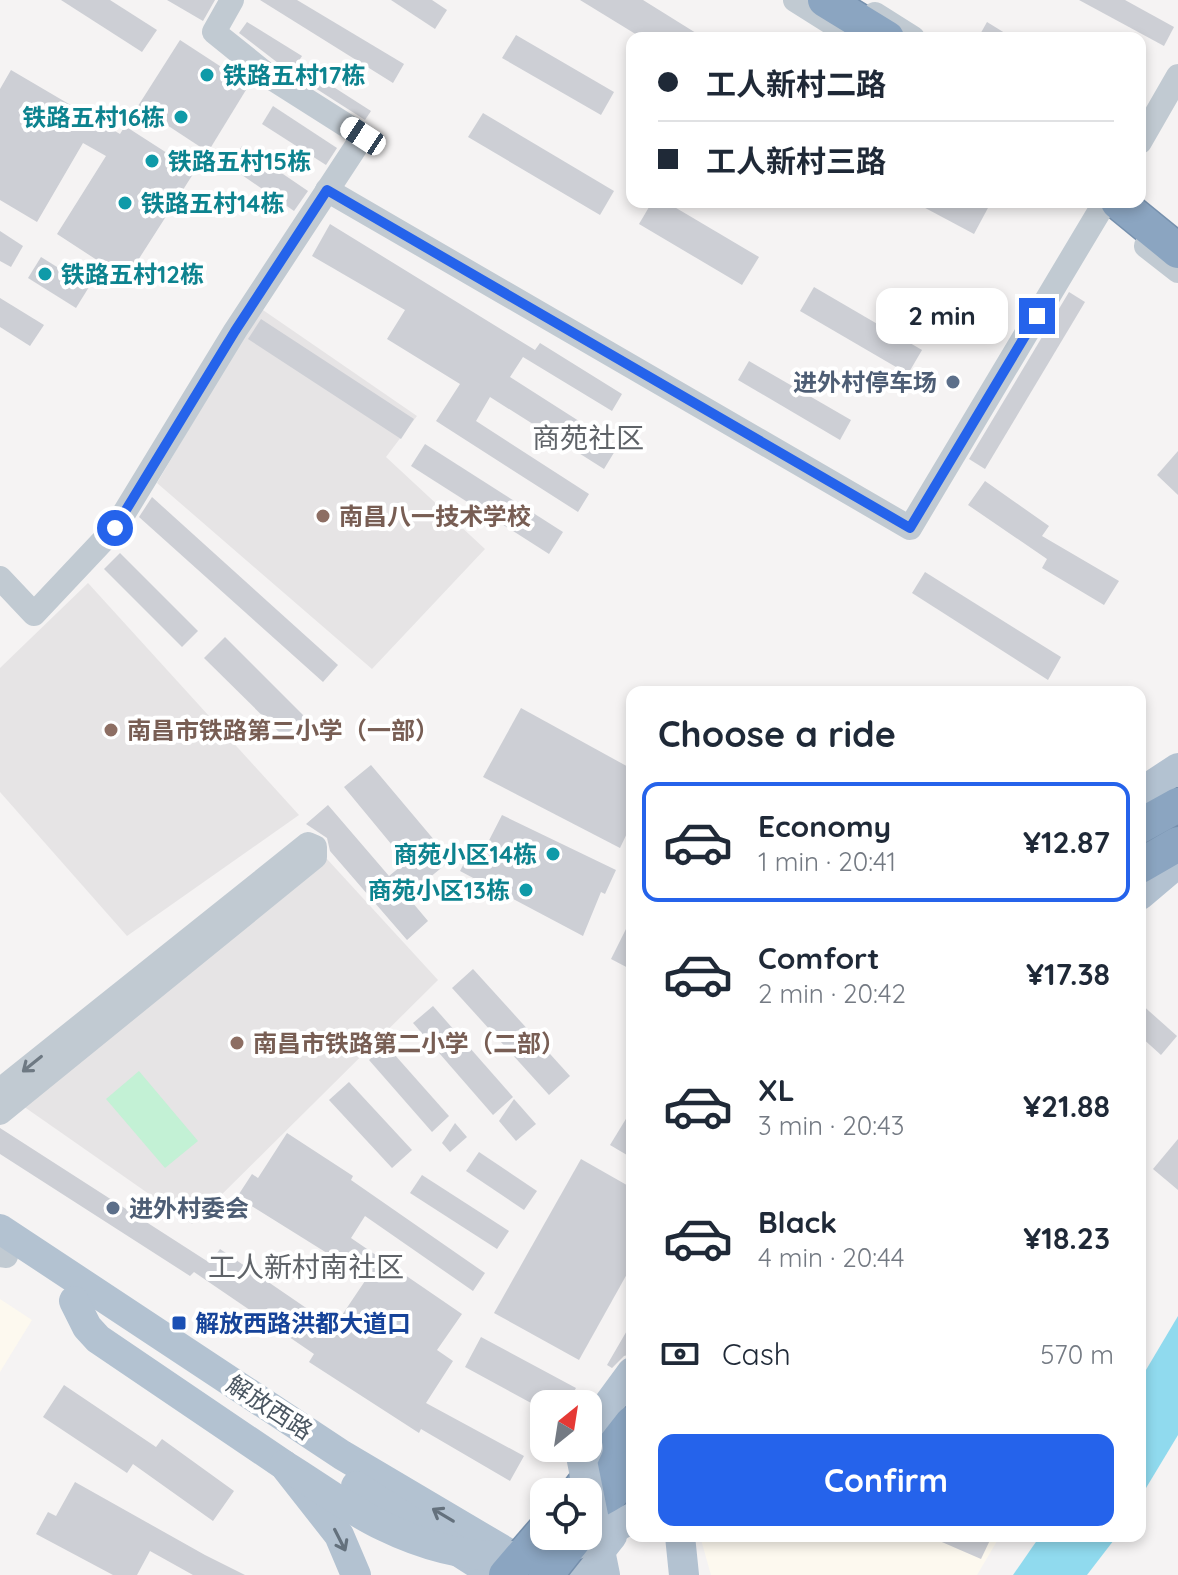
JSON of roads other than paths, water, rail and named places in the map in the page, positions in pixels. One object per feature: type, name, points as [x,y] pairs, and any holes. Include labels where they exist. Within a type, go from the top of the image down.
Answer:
[{"type":"highway","points":[[825,0],[877,32]]},
{"type":"highway","points":[[1110,208],[1178,251]]},
{"type":"highway","points":[[1146,823],[1178,805]]},
{"type":"highway","points":[[1146,863],[1178,844]]},
{"type":"highway","points":[[589,1478],[626,1431]]},
{"type":"highway","points":[[602,1505],[626,1475]]},
{"type":"highway","points":[[499,1571],[530,1543]]},
{"type":"highway","points":[[546,1575],[566,1550]]},
{"type":"main road","points":[[1146,789],[1178,768]]},
{"type":"main road","points":[[1146,804],[1178,785]]},
{"type":"main road","points":[[1146,892],[1178,863]]},
{"type":"main road","points":[[1146,895],[1178,877]]},
{"type":"main road","name":"解放西路","points":[[3,1242],[74,1301],[499,1571],[546,1575]]},
{"type":"main road","name":"解放西路","points":[[3,1242],[342,1455],[499,1571]]},
{"type":"main road","points":[[74,1301],[87,1327],[98,1339],[284,1465],[383,1526],[463,1555],[544,1556],[604,1535],[626,1522]]},
{"type":"main road","points":[[602,1417],[626,1380]]},
{"type":"main road","points":[[577,1478],[626,1416]]},
{"type":"main road","points":[[582,1462],[605,1575]]},
{"type":"main road","points":[[284,1465],[339,1535],[356,1575]]},
{"type":"main road","points":[[581,1575],[626,1518]]},
{"type":"main road","points":[[499,1571],[530,1534]]},
{"type":"main road","points":[[681,1542],[684,1575]]},
{"type":"street","points":[[0,578],[34,614],[115,528],[235,331],[363,136],[270,77],[214,32],[232,0]]},
{"type":"street","points":[[795,0],[846,32]]},
{"type":"street","points":[[852,0],[903,32]]},
{"type":"street","points":[[1146,132],[1178,76]]},
{"type":"street","points":[[327,190],[910,528],[1102,208]]},
{"type":"street","points":[[1146,206],[1178,232]]},
{"type":"street","points":[[1108,208],[1178,271]]},
{"type":"street","points":[[0,1090],[308,844],[315,847],[315,857],[0,1113]]},
{"type":"street","points":[[0,1212],[3,1242]]},
{"type":"water","points":[[1178,1316],[1178,1435],[1146,1488],[1146,1370]]},
{"type":"water","points":[[1036,1542],[1112,1542],[1087,1575],[1013,1575]]},
{"type":"place","name":"铁路五村17栋","points":[[207,75]]},
{"type":"place","name":"铁路五村16栋","points":[[181,117]]},
{"type":"place","name":"铁路五村15栋","points":[[152,161]]},
{"type":"place","name":"铁路五村14栋","points":[[125,203]]},
{"type":"place","name":"铁路五村12栋","points":[[45,274]]},
{"type":"place","name":"进外村停车场","points":[[953,382]]},
{"type":"place","name":"南昌八一技术学校","points":[[323,516]]},
{"type":"place","name":"南昌市铁路第二小学（一部）","points":[[111,730]]},
{"type":"place","name":"商苑小区14栋","points":[[553,854]]},
{"type":"place","name":"商苑小区13栋","points":[[526,890]]},
{"type":"place","name":"南昌市铁路第二小学（二部）","points":[[237,1043]]},
{"type":"place","name":"进外村委会","points":[[113,1208]]},
{"type":"place","name":"解放西路洪都大道口","points":[[179,1323]]},
{"type":"district","name":"商苑社区","points":[[588,437]]},
{"type":"district","name":"工人新村南社区","points":[[306,1266]]}]
